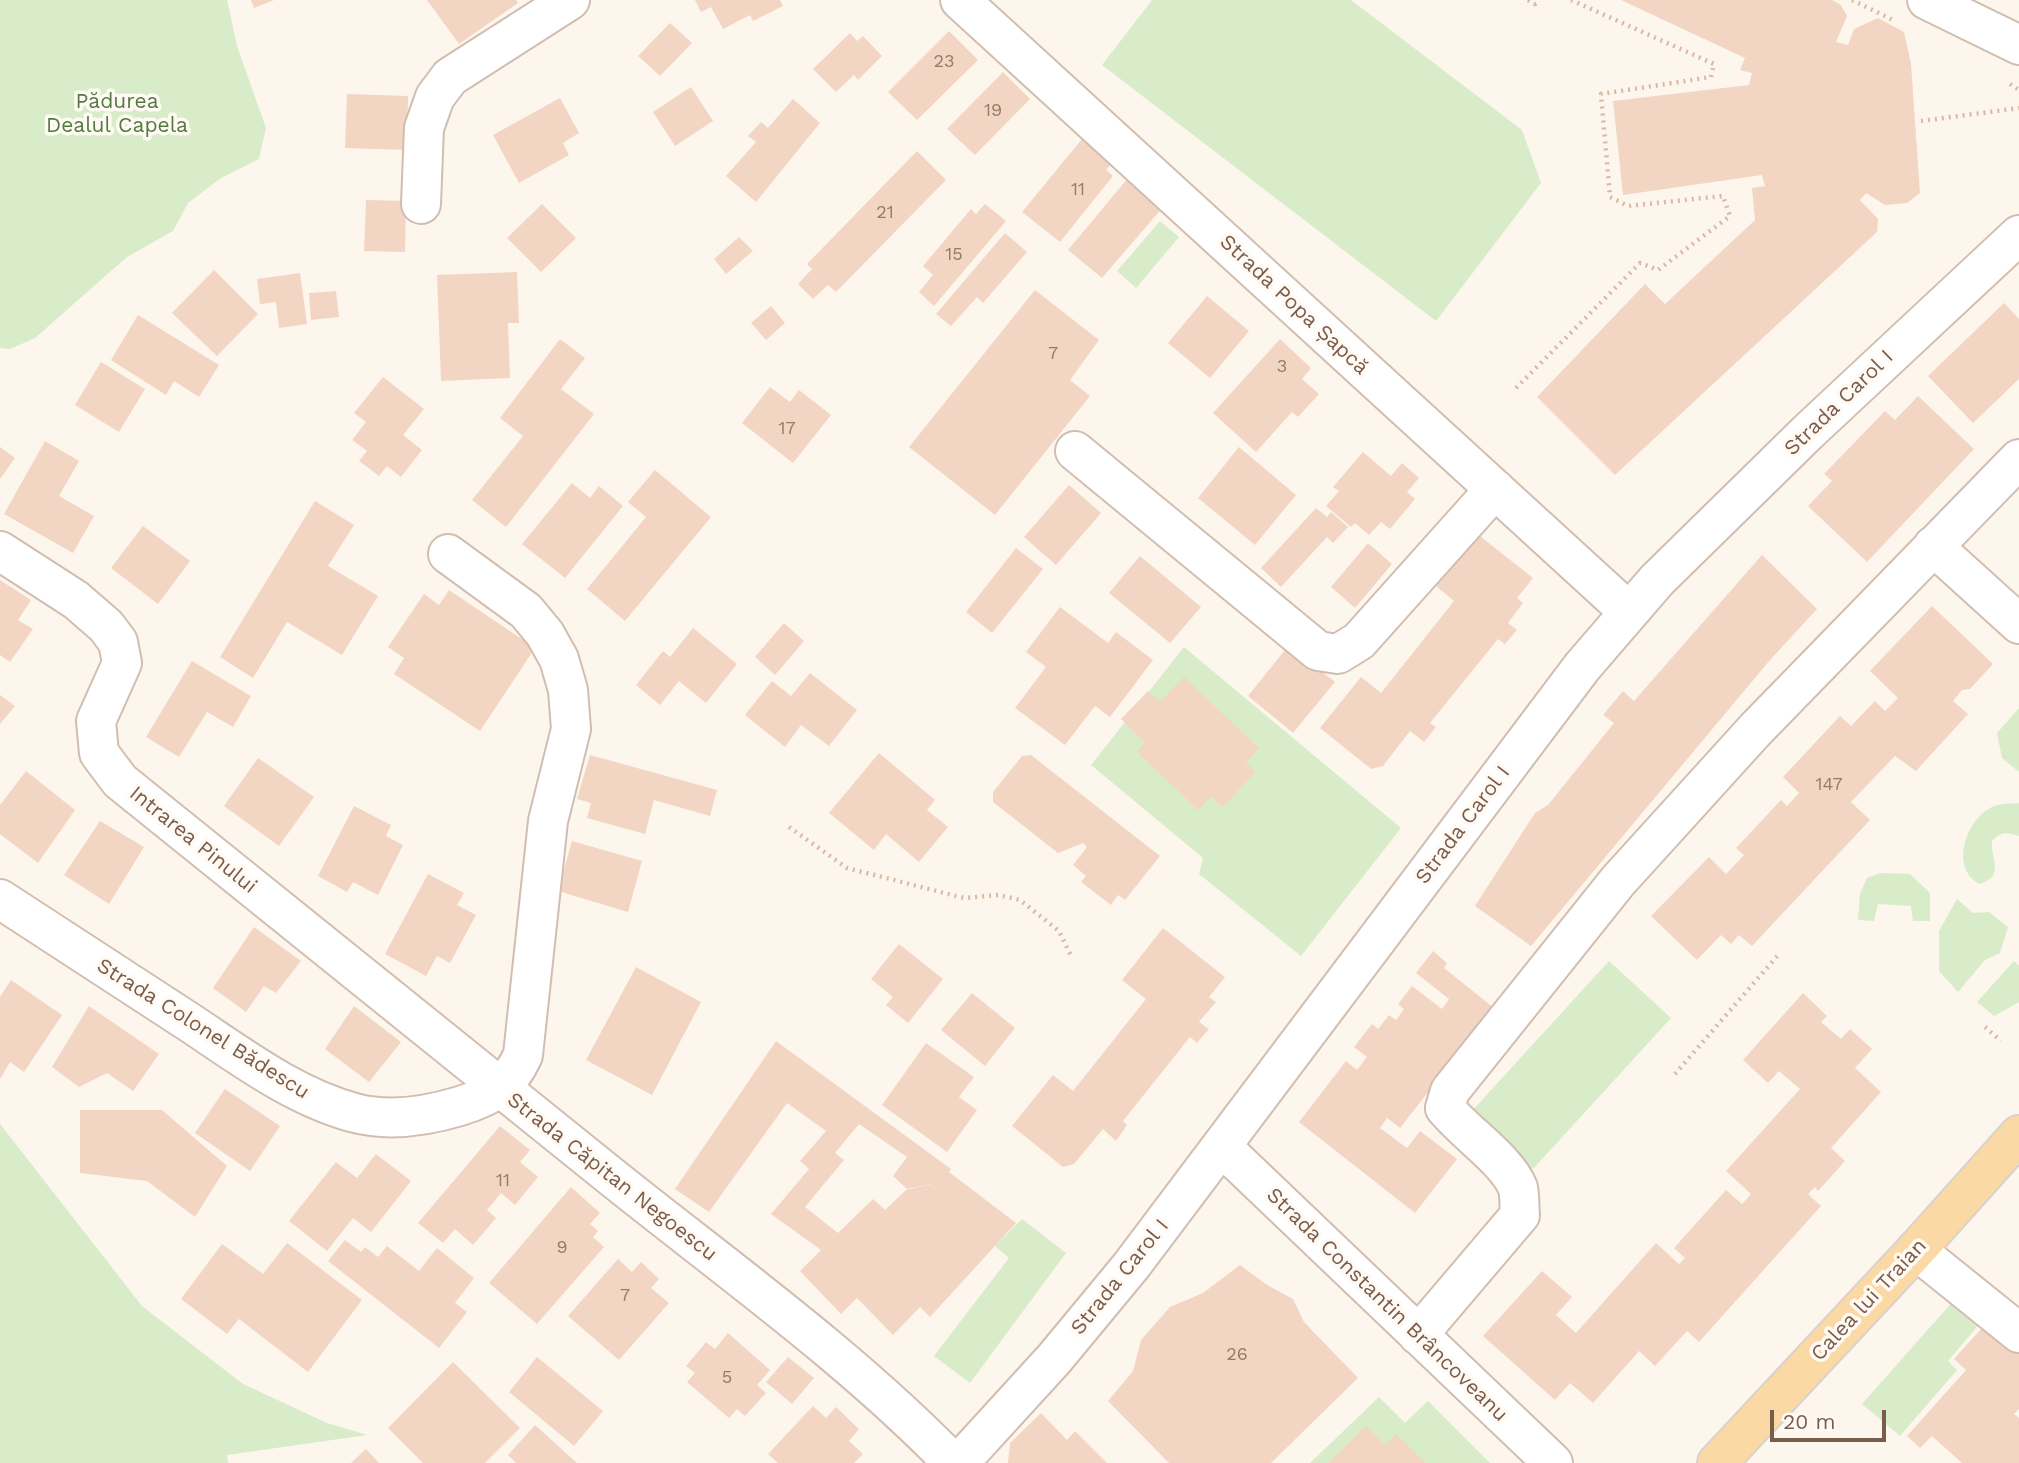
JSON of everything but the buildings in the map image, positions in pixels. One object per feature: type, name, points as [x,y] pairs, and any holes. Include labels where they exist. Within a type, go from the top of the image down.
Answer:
[{"type":"main road","name":"Calea lui Traian","points":[[1717,1463],[1916,1250],[2019,1135]]},
{"type":"street","points":[[421,204],[424,128],[435,97],[450,76],[570,0]]},
{"type":"street","name":"Strada Popa Șapcă","points":[[960,0],[1628,611]]},
{"type":"street","points":[[1927,0],[2019,45]]},
{"type":"street","name":"Strada Carol I","points":[[959,1463],[1090,1316],[1222,1147],[1573,677],[1628,611],[1808,432],[2019,235]]},
{"type":"street","points":[[1076,452],[1318,652],[1338,654],[1359,641],[1495,489]]},
{"type":"street","points":[[1418,1335],[1520,1215],[1518,1190],[1506,1169],[1458,1125],[1445,1108],[1450,1091],[1618,881],[1756,729],[2019,459]]},
{"type":"street","points":[[1933,546],[2019,624]]},
{"type":"street","name":"Intrarea Pinului","points":[[0,551],[76,600],[106,626],[118,642],[122,663],[96,721],[99,754],[120,781],[501,1089]]},
{"type":"street","name":"Strada Căpitan Negoescu","points":[[448,554],[526,611],[545,634],[559,659],[568,690],[571,729],[548,821],[523,1055],[515,1073],[501,1089],[846,1363],[908,1417],[953,1463]]},
{"type":"street","name":"Strada Colonel Bădescu","points":[[0,899],[258,1068],[315,1099],[356,1114],[397,1118],[435,1114],[470,1103],[501,1089]]},
{"type":"street","name":"Strada Constantin Brâncoveanu","points":[[1222,1147],[1553,1463]]},
{"type":"street","points":[[1916,1250],[2019,1333]]},
{"type":"path","points":[[1528,0],[1535,4],[1537,0]]},
{"type":"path","points":[[1516,388],[1640,262],[1658,270],[1730,216],[1723,196],[1628,206],[1610,197],[1601,94],[1711,77],[1714,64],[1570,0]]},
{"type":"path","points":[[1921,121],[2019,108]]},
{"type":"path","points":[[789,827],[847,868],[964,898],[999,895],[1020,900],[1059,931],[1072,958]]},
{"type":"path","points":[[1675,1074],[1779,954]]},
{"type":"path","points":[[1986,1027],[2001,1041]]},
{"type":"green space","name":"Pădurea Dealul Capela","points":[[0,0],[227,0],[237,46],[266,128],[259,159],[221,178],[188,203],[173,231],[127,257],[35,338],[10,349],[0,348]]},
{"type":"green space","points":[[1152,0],[1351,0],[1522,130],[1541,183],[1436,321],[1102,65]]},
{"type":"green space","points":[[1160,221],[1179,237],[1136,288],[1117,271]]},
{"type":"green space","points":[[1184,647],[1401,828],[1301,956],[1199,874],[1203,858],[1091,765]]},
{"type":"green space","points":[[2019,708],[2019,772],[2002,758],[1997,733]]},
{"type":"green space","points":[[2019,803],[2019,836],[2004,833],[1992,841],[1995,871],[1993,876],[1980,884],[1971,877],[1963,858],[1967,836],[1979,817],[1991,808]]},
{"type":"green space","points":[[1880,873],[1910,874],[1930,893],[1930,921],[1913,921],[1911,906],[1878,904],[1874,921],[1858,920],[1860,894],[1867,878]]},
{"type":"green space","points":[[1957,899],[1973,913],[1989,912],[2008,927],[2000,953],[1985,960],[1958,992],[1939,971],[1939,931]]},
{"type":"green space","points":[[1609,961],[1671,1018],[1533,1169],[1471,1112]]},
{"type":"green space","points":[[2014,961],[2019,966],[2019,1002],[1994,1016],[1977,1002]]},
{"type":"green space","points":[[0,1124],[142,1306],[243,1384],[327,1423],[367,1435],[227,1455],[228,1463],[0,1463]]},
{"type":"green space","points":[[1022,1219],[1066,1253],[970,1383],[934,1356],[1009,1258],[995,1246]]},
{"type":"green space","points":[[1955,1299],[1981,1322],[1948,1361],[1957,1370],[1900,1436],[1862,1404]]},
{"type":"green space","points":[[1379,1397],[1405,1423],[1428,1401],[1490,1463],[1310,1463]]}]
